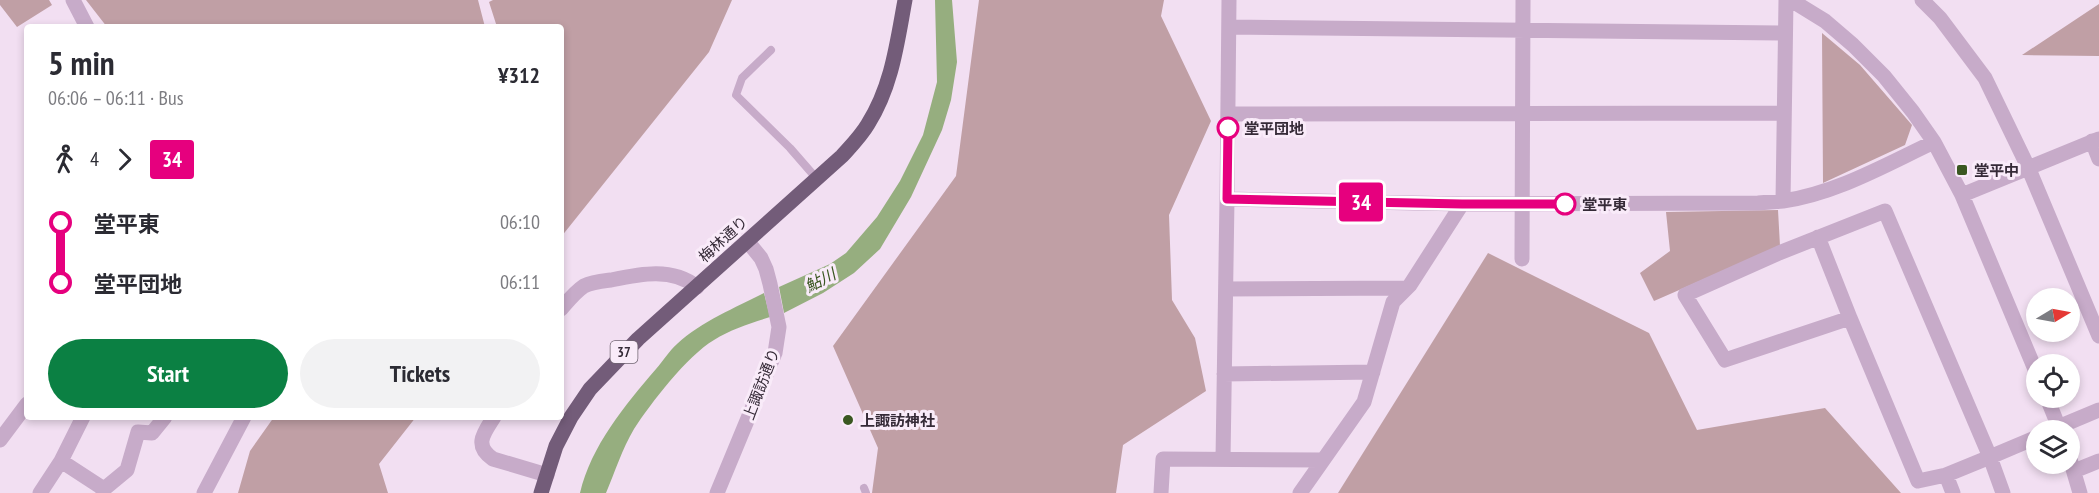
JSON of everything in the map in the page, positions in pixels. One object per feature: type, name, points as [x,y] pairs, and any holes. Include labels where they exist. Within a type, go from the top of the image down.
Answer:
[{"type":"main road","name":"梅林通り","points":[[541,493],[556,446],[590,388],[630,347],[842,156],[867,126],[880,104],[891,73],[905,0]]},
{"type":"street","points":[[73,0],[85,24]]},
{"type":"street","points":[[1223,459],[1229,0]]},
{"type":"street","points":[[1522,259],[1523,0]]},
{"type":"street","points":[[1783,201],[1786,0]]},
{"type":"street","points":[[1791,0],[1825,21],[1853,45],[1891,85],[1934,142],[1962,195],[2029,354]]},
{"type":"street","points":[[1922,0],[1940,18],[1985,78],[2028,167],[2099,336]]},
{"type":"street","points":[[1229,27],[1785,33]]},
{"type":"street","points":[[1228,114],[1784,113]]},
{"type":"street","points":[[1962,195],[2095,140],[2099,159]]},
{"type":"street","points":[[1227,199],[1462,204],[1783,201],[1804,198],[1843,185],[1934,142]]},
{"type":"street","points":[[1300,493],[1364,402],[1393,302],[1407,288],[1462,204]]},
{"type":"street","points":[[1850,318],[1725,360],[1685,295],[1818,237],[1885,211],[1990,457],[2003,493]]},
{"type":"street","points":[[1818,237],[1918,481],[1946,475],[2026,441]]},
{"type":"street","name":"上諏訪通り","points":[[717,493],[775,353],[779,336],[778,319],[766,269],[761,258],[748,242]]},
{"type":"street","points":[[564,306],[586,285],[643,273],[672,275],[688,280],[697,287]]},
{"type":"street","points":[[1226,289],[1407,288]]},
{"type":"street","points":[[1224,374],[1372,372]]},
{"type":"street","points":[[0,440],[24,408]]},
{"type":"street","points":[[2077,420],[2099,410]]},
{"type":"street","points":[[40,493],[61,461],[82,420]]},
{"type":"street","points":[[61,461],[103,491],[127,470],[138,432],[152,433],[163,420]]},
{"type":"street","points":[[204,493],[242,420]]},
{"type":"street","points":[[492,420],[483,434],[481,444],[485,454],[493,459],[547,475]]},
{"type":"street","points":[[1161,493],[1162,459],[1323,460]]},
{"type":"street","points":[[2080,464],[2099,461]]},
{"type":"street","points":[[2075,474],[2080,493]]},
{"type":"street","points":[[1946,475],[1953,493]]},
{"type":"lane","points":[[771,50],[742,78],[736,95],[790,148],[817,179]]},
{"type":"shaded area","points":[[0,0],[49,0],[52,5],[17,27],[0,5]]},
{"type":"shaded area","points":[[86,0],[478,0],[484,24],[105,24]]},
{"type":"shaded area","points":[[493,0],[732,0],[709,52],[564,233],[564,24],[496,24],[489,2]]},
{"type":"shaded area","points":[[979,0],[1164,0],[1161,16],[1211,121],[1169,215],[1172,300],[1195,338],[1206,391],[1123,445],[1116,493],[872,493],[878,448],[833,346],[956,176]]},
{"type":"shaded area","points":[[2099,4],[2099,56],[2022,55]]},
{"type":"shaded area","points":[[1822,33],[1860,65],[1912,125],[1905,145],[1823,183]]},
{"type":"shaded area","points":[[1778,210],[1780,246],[1654,301],[1640,273],[1670,251],[1666,212]]},
{"type":"shaded area","points":[[1488,253],[1649,333],[1697,430],[1825,408],[1901,493],[1338,493]]},
{"type":"shaded area","points":[[272,420],[414,420],[379,464],[388,493],[238,493],[250,451]]},
{"type":"water","name":"鮎川","points":[[935,0],[952,0],[957,62],[951,100],[942,130],[911,197],[880,249],[854,273],[823,293],[784,313],[779,287],[830,264],[846,253],[877,217],[900,181],[923,135],[937,82]]},
{"type":"water","points":[[764,293],[770,317],[727,333],[692,357],[634,429],[606,493],[580,493],[592,459],[611,427],[671,350],[708,322]]},
{"type":"bus line","name":"34","points":[[1228,128],[1227,199],[1565,204]]},
{"type":"place","name":"堂平団地","points":[[1228,128]]},
{"type":"place","name":"堂平中","points":[[1962,170]]},
{"type":"place","name":"堂平東","points":[[1565,204]]},
{"type":"place","name":"上諏訪神社","points":[[848,420]]}]
